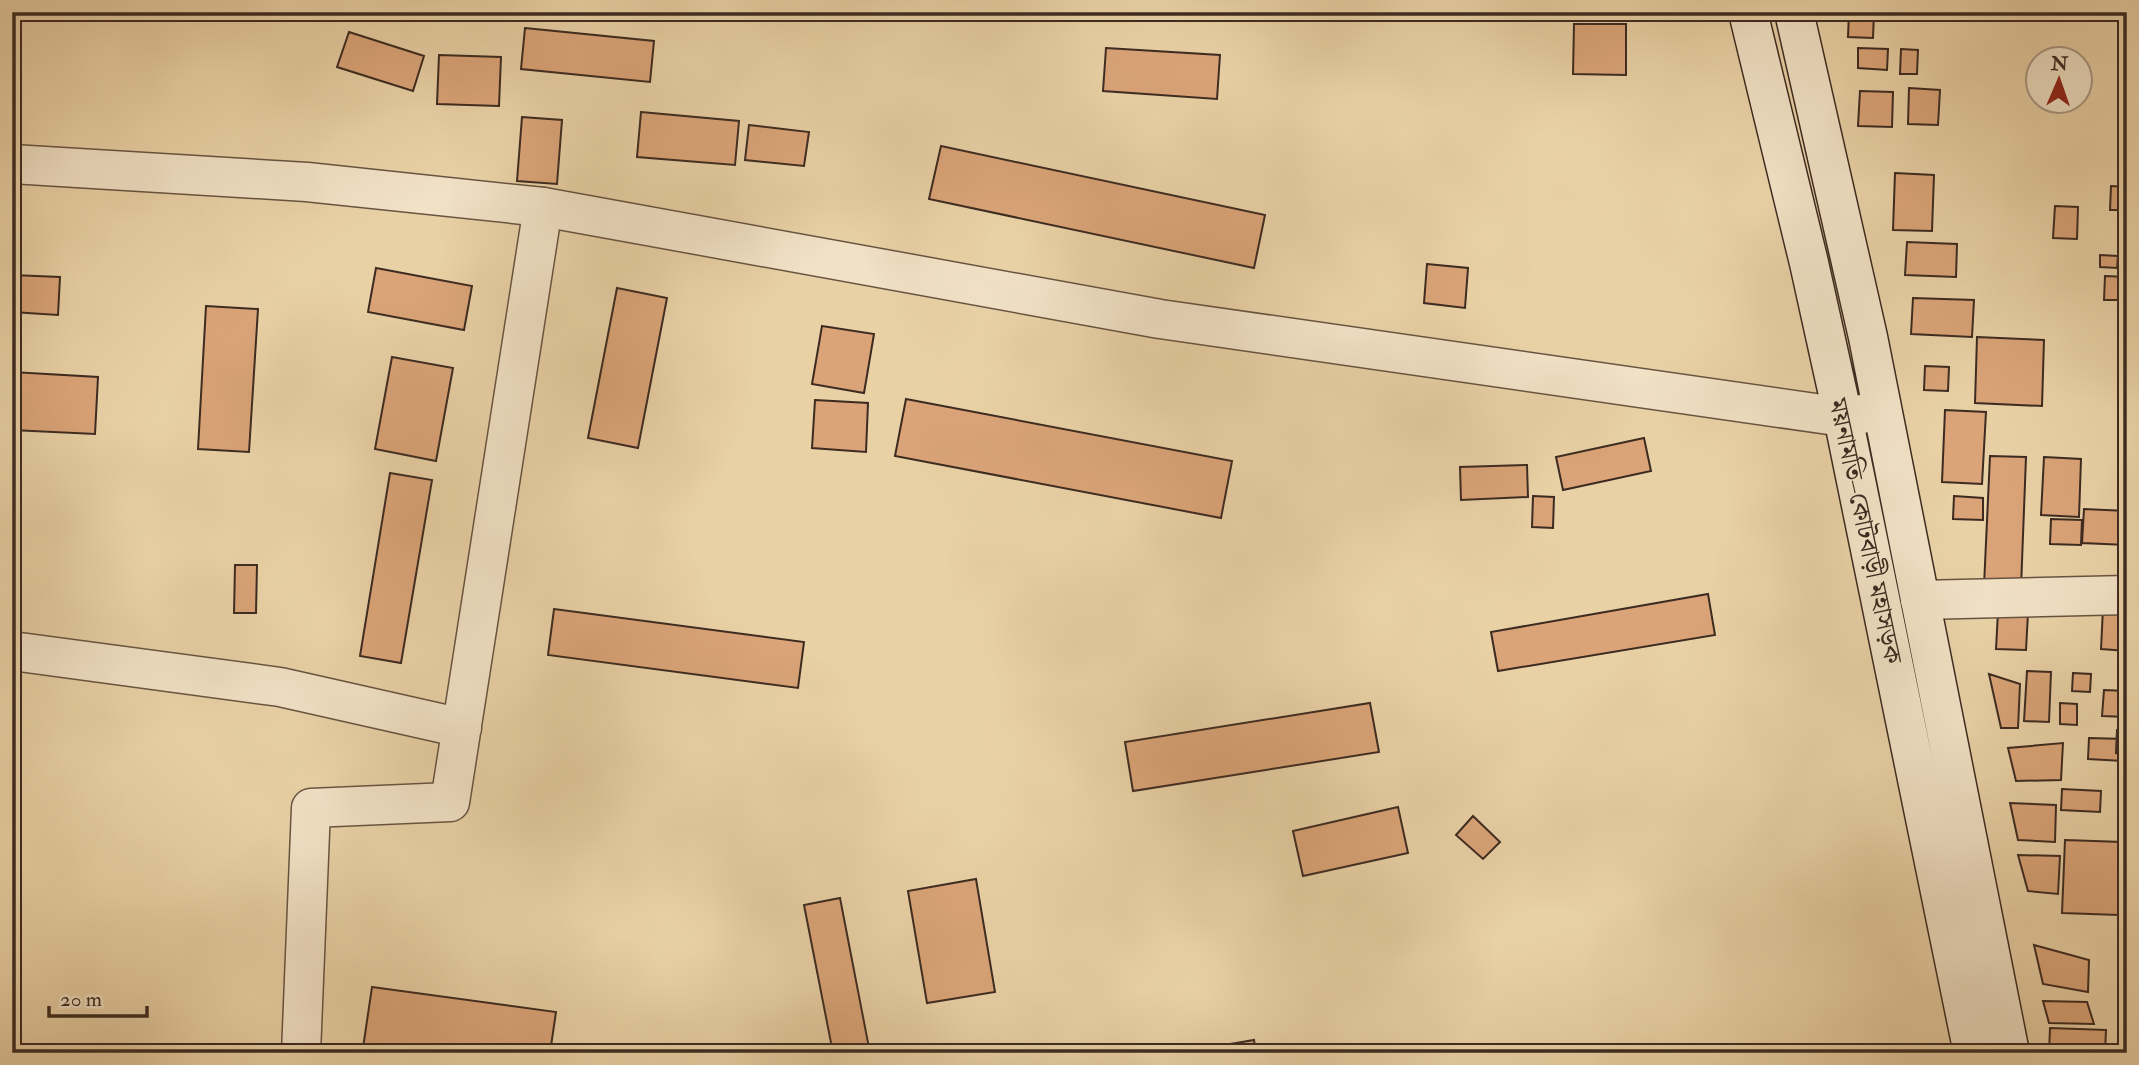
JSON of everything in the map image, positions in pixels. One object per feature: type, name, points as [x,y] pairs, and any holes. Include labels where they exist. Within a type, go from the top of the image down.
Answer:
[{"type":"street","name":"ময়নামতি–কোটবাড়ী মহাসড়ক","points":[[1748,12],[1809,263],[1843,418],[1973,1053]]},
{"type":"street","name":"ময়নামতি–কোটবাড়ী মহাসড়ক","points":[[1794,12],[1868,337],[2010,1053]]},
{"type":"street","points":[[12,164],[307,182],[543,207],[1160,319],[1843,418],[1882,410]]},
{"type":"street","points":[[301,1053],[311,808],[450,802],[543,207]]},
{"type":"street","points":[[1920,600],[2127,595]]},
{"type":"street","points":[[12,651],[280,687],[462,728]]},
{"type":"building","points":[[1849,12],[1874,12],[1873,38],[1848,37]]},
{"type":"building","points":[[1574,24],[1626,24],[1626,75],[1573,74]]},
{"type":"building","points":[[525,28],[654,41],[650,82],[521,69]]},
{"type":"building","points":[[349,32],[424,56],[413,91],[337,67]]},
{"type":"building","points":[[1106,48],[1220,55],[1217,99],[1103,91]]},
{"type":"building","points":[[1858,48],[1888,49],[1887,70],[1858,68]]},
{"type":"building","points":[[1901,49],[1918,50],[1917,74],[1900,74]]},
{"type":"building","points":[[439,55],[501,57],[499,106],[437,104]]},
{"type":"building","points":[[1909,88],[1940,90],[1938,125],[1908,124]]},
{"type":"building","points":[[1860,91],[1893,92],[1892,127],[1858,126]]},
{"type":"building","points":[[641,112],[739,121],[735,165],[637,157]]},
{"type":"building","points":[[522,117],[562,120],[557,184],[517,181]]},
{"type":"building","points":[[749,125],[809,132],[804,166],[745,160]]},
{"type":"building","points":[[941,146],[1265,215],[1254,268],[929,199]]},
{"type":"building","points":[[1895,173],[1934,175],[1932,231],[1893,230]]},
{"type":"building","points":[[2111,186],[2127,187],[2127,210],[2110,210]]},
{"type":"building","points":[[2055,206],[2078,207],[2077,239],[2053,238]]},
{"type":"building","points":[[1907,242],[1957,244],[1956,277],[1905,275]]},
{"type":"building","points":[[2100,255],[2118,256],[2117,268],[2100,267]]},
{"type":"building","points":[[1427,264],[1468,268],[1465,308],[1424,303]]},
{"type":"building","points":[[376,268],[472,286],[464,330],[368,312]]},
{"type":"building","points":[[12,275],[60,277],[58,315],[12,312]]},
{"type":"building","points":[[2105,276],[2127,277],[2126,300],[2104,300]]},
{"type":"building","points":[[617,288],[667,298],[638,448],[588,438]]},
{"type":"building","points":[[1913,298],[1974,300],[1972,337],[1911,334]]},
{"type":"building","points":[[206,306],[258,309],[249,452],[198,449]]},
{"type":"building","points":[[822,326],[874,334],[864,393],[812,384]]},
{"type":"building","points":[[1977,337],[2044,340],[2042,406],[1975,403]]},
{"type":"building","points":[[392,357],[453,368],[436,461],[375,449]]},
{"type":"building","points":[[1925,366],[1949,367],[1948,391],[1924,390]]},
{"type":"building","points":[[12,372],[98,377],[95,434],[12,430]]},
{"type":"building","points":[[906,399],[1232,461],[1221,518],[895,456]]},
{"type":"building","points":[[815,400],[868,403],[866,452],[812,448]]},
{"type":"building","points":[[1945,410],[1986,412],[1982,484],[1942,482]]},
{"type":"building","points":[[1644,438],[1651,471],[1563,490],[1556,457]]},
{"type":"building","points":[[1990,456],[2026,457],[2021,588],[1984,586]]},
{"type":"building","points":[[2044,457],[2081,459],[2079,517],[2041,515]]},
{"type":"building","points":[[1527,465],[1528,497],[1461,500],[1460,467]]},
{"type":"building","points":[[390,473],[432,480],[401,663],[360,656]]},
{"type":"building","points":[[1533,496],[1554,497],[1553,528],[1532,527]]},
{"type":"building","points":[[1954,496],[1983,498],[1983,520],[1953,519]]},
{"type":"building","points":[[2084,509],[2127,511],[2127,545],[2082,543]]},
{"type":"building","points":[[2051,519],[2082,520],[2081,545],[2050,544]]},
{"type":"building","points":[[235,565],[257,565],[256,613],[234,613]]},
{"type":"building","points":[[1708,594],[1715,635],[1498,671],[1491,632]]},
{"type":"building","points":[[2103,608],[2127,609],[2127,651],[2101,649]]},
{"type":"building","points":[[554,609],[804,642],[798,688],[548,655]]},
{"type":"building","points":[[1998,612],[2028,613],[2026,650],[1996,649]]},
{"type":"building","points":[[2027,671],[2051,672],[2049,722],[2024,721]]},
{"type":"building","points":[[2073,673],[2091,674],[2090,692],[2072,691]]},
{"type":"building","points":[[1989,674],[2020,684],[2018,728],[2001,728]]},
{"type":"building","points":[[2104,690],[2127,691],[2127,717],[2102,716]]},
{"type":"building","points":[[1370,703],[1379,752],[1133,791],[1125,742]]},
{"type":"building","points":[[2060,703],[2077,704],[2077,725],[2060,724]]},
{"type":"building","points":[[2117,730],[2127,731],[2127,754],[2116,753]]},
{"type":"building","points":[[2089,738],[2124,739],[2123,761],[2088,759]]},
{"type":"building","points":[[2063,743],[2061,780],[2016,781],[2008,748]]},
{"type":"building","points":[[2062,789],[2101,791],[2100,812],[2061,810]]},
{"type":"building","points":[[2010,803],[2056,805],[2055,842],[2018,840]]},
{"type":"building","points":[[1398,807],[1408,853],[1303,876],[1293,831]]},
{"type":"building","points":[[1473,816],[1500,842],[1483,859],[1456,835]]},
{"type":"building","points":[[2065,840],[2122,842],[2119,915],[2062,913]]},
{"type":"building","points":[[2018,855],[2060,856],[2058,894],[2028,891]]},
{"type":"building","points":[[976,879],[995,992],[927,1003],[908,891]]},
{"type":"building","points":[[840,898],[870,1053],[833,1053],[804,905]]},
{"type":"building","points":[[2034,945],[2089,960],[2088,992],[2043,984]]},
{"type":"building","points":[[372,987],[556,1012],[550,1053],[398,1053],[363,1048]]},
{"type":"building","points":[[2043,1001],[2087,1002],[2094,1024],[2049,1023]]},
{"type":"building","points":[[2122,1010],[2127,1011],[2127,1043],[2122,1042]]},
{"type":"building","points":[[2050,1028],[2106,1030],[2105,1053],[2049,1053]]},
{"type":"building","points":[[1254,1040],[1256,1053],[1219,1053],[1218,1046]]}]
